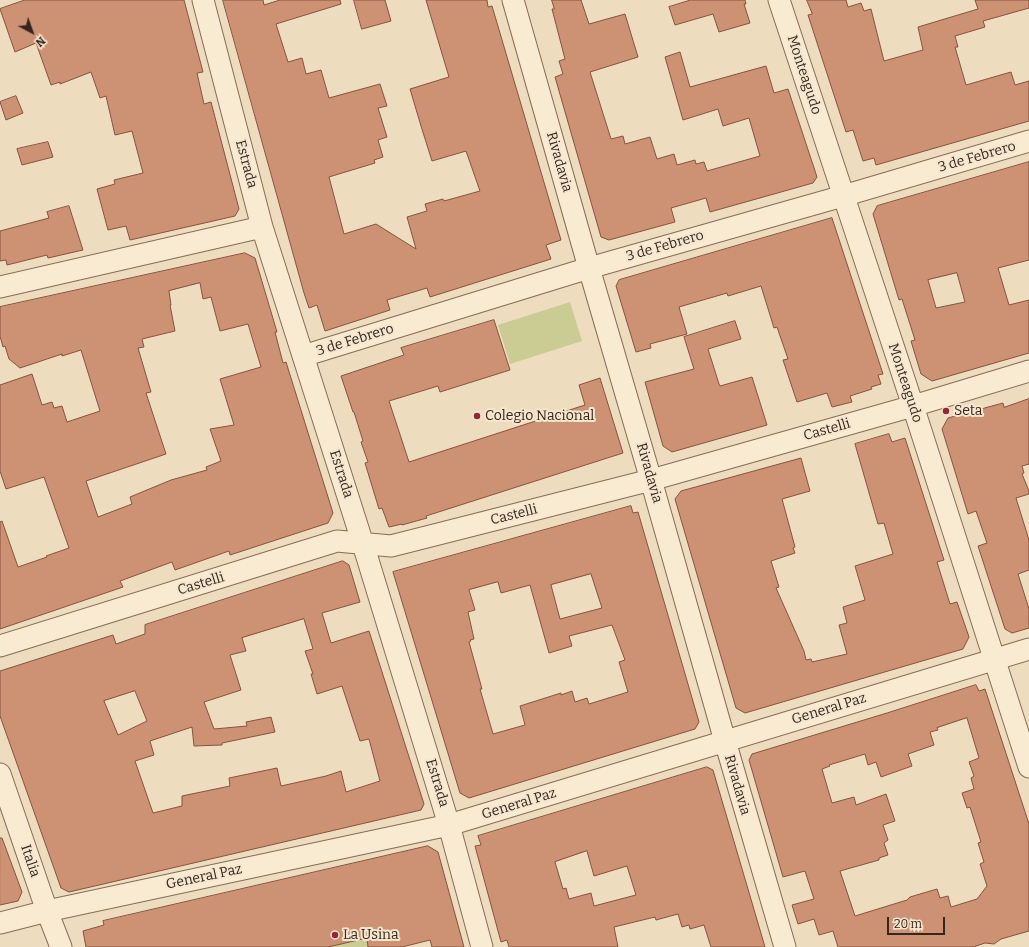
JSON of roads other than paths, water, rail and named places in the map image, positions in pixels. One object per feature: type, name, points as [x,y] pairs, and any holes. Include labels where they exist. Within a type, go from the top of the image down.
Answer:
[{"type":"street","name":"Estrada","points":[[203,0],[262,227],[363,544],[450,825],[482,947]]},
{"type":"street","name":"Rivadavia","points":[[513,0],[651,480],[724,741],[785,947]]},
{"type":"street","name":"Monteagudo","points":[[779,0],[913,406],[1029,767]]},
{"type":"street","name":"3 de Febrero","points":[[303,356],[589,268],[843,196],[1029,141]]},
{"type":"street","points":[[0,287],[262,227]]},
{"type":"street","name":"Castelli","points":[[0,646],[337,541],[390,546],[651,480],[913,406],[1029,371]]},
{"type":"street","name":"General Paz","points":[[0,923],[47,911],[450,825],[1029,649]]},
{"type":"street","name":"Italia","points":[[0,774],[47,911],[61,947]]},
{"type":"place","name":"Seta","points":[[946,411]]},
{"type":"place","name":"Colegio Nacional","points":[[477,416]]},
{"type":"place","name":"La Usina","points":[[335,935]]}]
